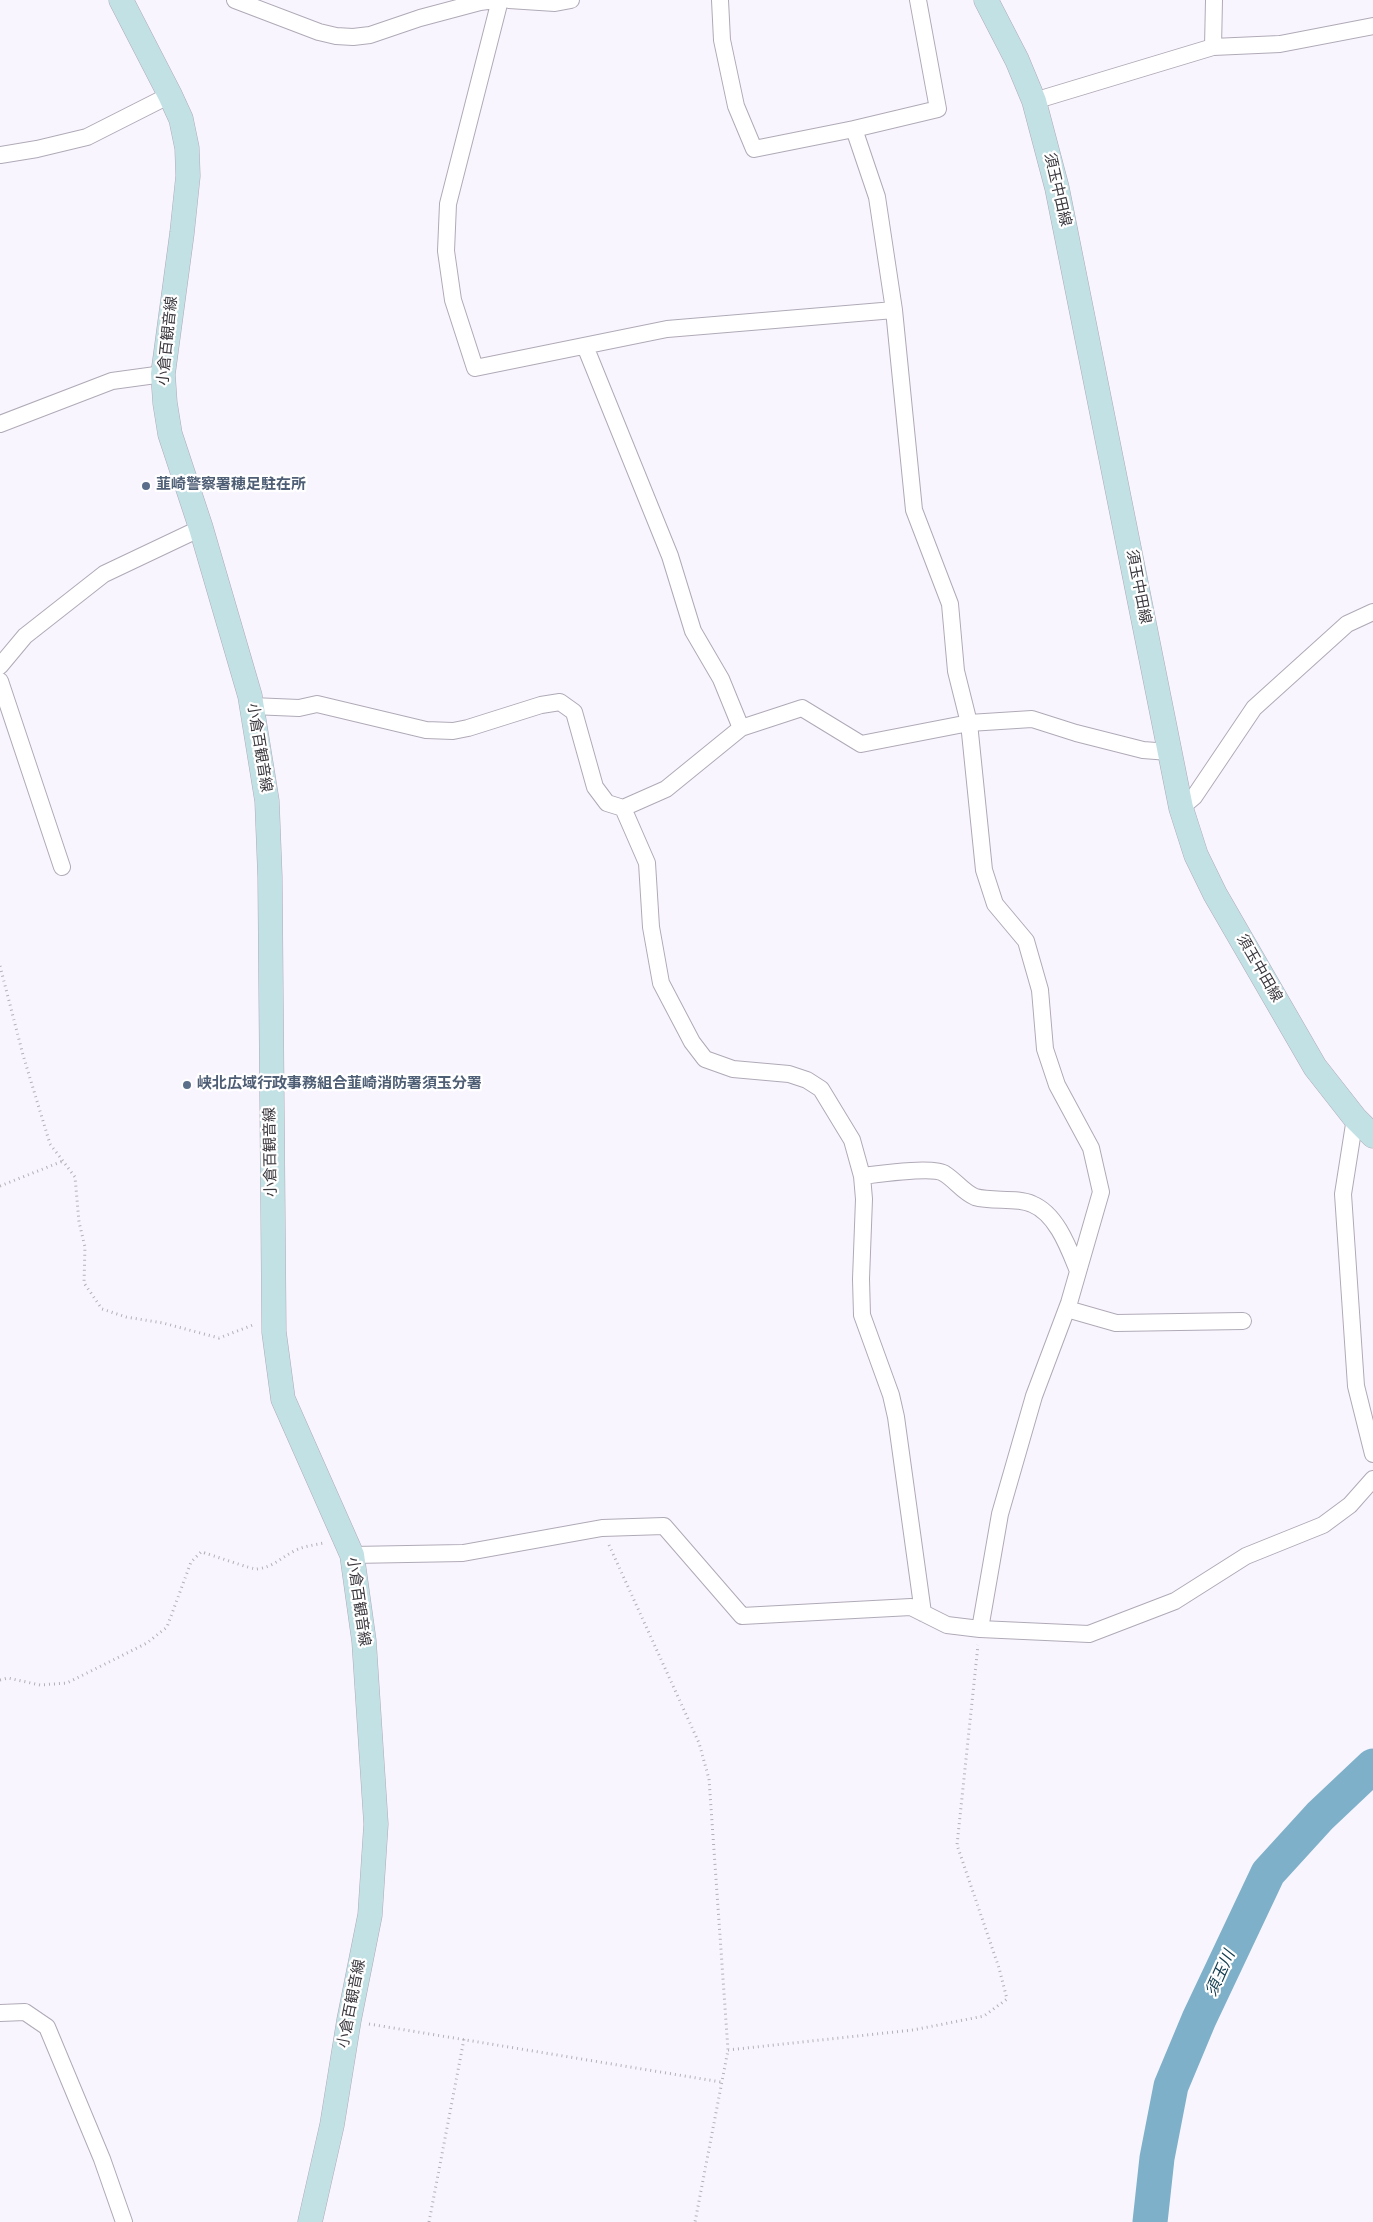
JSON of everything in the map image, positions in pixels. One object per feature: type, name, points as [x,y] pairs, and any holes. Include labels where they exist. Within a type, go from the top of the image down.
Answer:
[{"type":"main road","name":"小倉百観音線","points":[[121,0],[170,95],[181,119],[185,139],[188,176],[163,374],[165,403],[170,434],[201,528],[252,706],[267,801],[270,877],[274,1332],[283,1399],[349,1548],[364,1641],[376,1824],[370,1915],[349,2020],[332,2125],[310,2222]]},
{"type":"main road","name":"須玉中田線","points":[[986,0],[1034,101],[1057,188],[1181,808],[1196,855],[1215,894],[1315,1067],[1355,1118],[1373,1136]]},
{"type":"street","points":[[234,0],[319,32],[336,36],[354,37],[370,35],[420,18],[480,2],[496,0]]},
{"type":"street","points":[[500,0],[448,204],[446,250],[453,300],[476,368],[667,329],[894,310]]},
{"type":"street","points":[[509,0],[555,3],[571,0]]},
{"type":"street","points":[[720,0],[722,40],[736,106],[754,149],[854,129],[938,109],[918,0]]},
{"type":"street","points":[[1213,47],[1214,0]]},
{"type":"street","points":[[1034,101],[1213,47],[1280,44],[1373,26]]},
{"type":"street","points":[[0,155],[37,149],[87,137],[170,95]]},
{"type":"street","points":[[854,129],[877,197],[894,310],[914,510],[950,604],[956,671],[969,723],[984,870],[989,892],[995,904],[1026,941],[1040,990],[1045,1049],[1057,1085],[1091,1148],[1101,1192],[1067,1309],[1034,1396],[1000,1514],[980,1629]]},
{"type":"street","points":[[585,346],[670,556],[693,631],[721,679],[741,728]]},
{"type":"street","points":[[0,424],[112,381],[163,374]]},
{"type":"street","points":[[0,666],[25,636],[104,574],[201,528]]},
{"type":"street","points":[[1181,808],[1194,797],[1254,708],[1347,624],[1373,612]]},
{"type":"street","points":[[0,681],[62,867]]},
{"type":"street","points":[[252,706],[299,708],[317,704],[426,730],[453,731],[541,705],[560,702],[574,712],[595,787],[607,803],[623,808],[666,789],[741,728],[802,708],[861,744],[969,723],[1032,719],[1143,750],[1170,752]]},
{"type":"street","points":[[623,808],[648,863],[651,927],[661,983],[692,1042],[705,1059],[733,1069],[789,1074],[807,1080],[821,1089],[852,1140],[862,1176],[864,1199],[861,1279],[862,1315],[891,1396],[896,1417],[923,1613]]},
{"type":"street","points":[[1355,1118],[1343,1194],[1356,1386],[1373,1454]]},
{"type":"street","points":[[862,1176],[931,1170],[944,1173],[959,1187],[975,1196],[1032,1203],[1051,1218],[1064,1239],[1078,1272]]},
{"type":"street","points":[[1067,1309],[1116,1323],[1243,1321]]},
{"type":"street","points":[[349,1548],[463,1553],[602,1528],[664,1526],[742,1616],[911,1607],[948,1625],[980,1629],[1089,1634],[1175,1601],[1246,1556],[1323,1525],[1350,1505],[1373,1479]]},
{"type":"street","points":[[0,2013],[25,2012],[47,2027],[102,2159],[124,2222]]},
{"type":"path","points":[[0,966],[23,1055],[50,1144],[75,1176],[79,1222],[85,1248],[84,1284],[102,1308],[126,1318],[163,1323],[219,1338],[274,1317]]},
{"type":"path","points":[[0,1186],[63,1161]]},
{"type":"path","points":[[602,1528],[699,1743],[709,1778],[728,2050],[695,2222]]},
{"type":"path","points":[[0,1680],[8,1678],[40,1685],[67,1683],[148,1643],[167,1627],[191,1562],[201,1552],[226,1558],[255,1570],[278,1563],[294,1551],[309,1545],[349,1548]]},
{"type":"path","points":[[728,2050],[913,2030],[984,2016],[1007,1999],[999,1968],[957,1845],[980,1629]]},
{"type":"path","points":[[349,2020],[721,2082]]},
{"type":"path","points":[[429,2222],[464,2040]]},
{"type":"waterway","name":"須玉川","points":[[1150,2222],[1157,2158],[1171,2086],[1199,2019],[1268,1873],[1320,1816],[1373,1766]]},
{"type":"place","name":"韮崎警察署穂足駐在所","points":[[146,486]]},
{"type":"place","name":"峡北広域行政事務組合韮崎消防署須玉分署","points":[[187,1085]]}]
